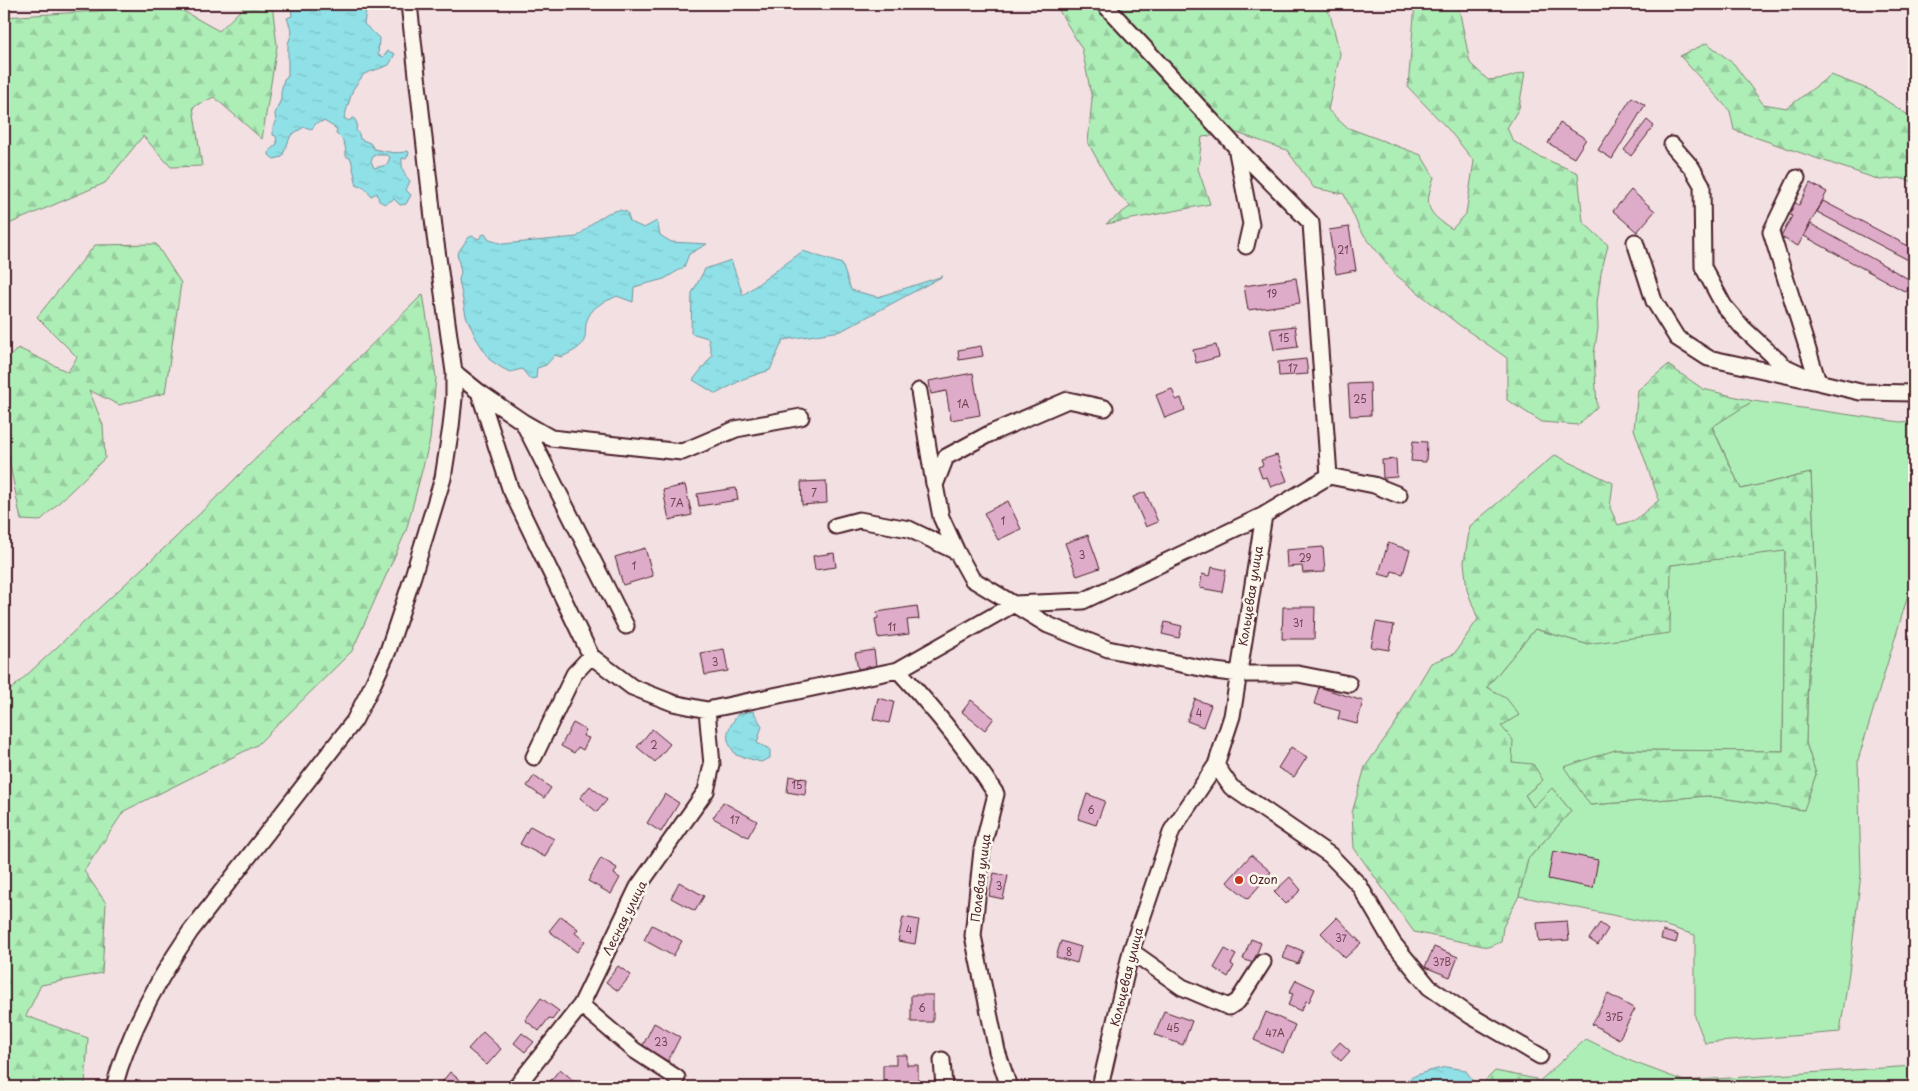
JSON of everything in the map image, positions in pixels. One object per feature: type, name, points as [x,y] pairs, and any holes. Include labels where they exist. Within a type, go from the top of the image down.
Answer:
[{"type":"street","points":[[114,1087],[130,1040],[171,961],[190,932],[348,729],[372,686],[388,651],[442,478],[451,427],[454,372],[435,236],[409,4]]},
{"type":"street","points":[[1104,4],[1236,147],[1311,224],[1329,476]]},
{"type":"street","points":[[1672,145],[1692,168],[1702,185],[1703,267],[1724,306],[1743,328],[1784,366],[1818,382]]},
{"type":"street","points":[[1236,147],[1252,224],[1246,246]]},
{"type":"street","points":[[1798,178],[1771,232],[1818,382]]},
{"type":"street","points":[[1635,242],[1654,301],[1676,338],[1708,358],[1860,392],[1914,393]]},
{"type":"street","points":[[454,372],[522,422],[551,438],[682,452],[736,429],[801,417]]},
{"type":"street","points":[[919,391],[934,485],[941,516],[957,552],[972,579],[1048,625],[1108,648],[1215,671],[1239,674],[1298,674],[1349,684]]},
{"type":"street","points":[[479,392],[510,488],[591,656],[632,687],[673,703],[707,710],[898,670],[1014,604],[1084,601],[1264,514],[1329,476],[1374,485],[1399,495]]},
{"type":"street","points":[[934,485],[946,457],[989,434],[1068,400],[1105,408]]},
{"type":"street","points":[[522,422],[626,626]]},
{"type":"street","name":"Кольцевая улица","points":[[1100,1087],[1132,951],[1172,830],[1216,765],[1232,716],[1264,514]]},
{"type":"street","points":[[836,526],[859,520],[909,529],[957,552]]},
{"type":"street","points":[[534,757],[574,674],[591,656]]},
{"type":"street","name":"Полевая улица","points":[[898,670],[939,714],[979,767],[996,794],[982,850],[973,936],[997,1051],[1009,1087]]},
{"type":"street","name":"Лесная улица","points":[[516,1087],[581,1005],[638,887],[706,790],[712,765],[707,710]]},
{"type":"street","points":[[1216,765],[1231,787],[1330,856],[1359,885],[1393,943],[1429,988],[1471,1016],[1540,1056]]},
{"type":"street","points":[[1132,951],[1182,987],[1229,1007],[1238,1002],[1264,962]]},
{"type":"street","points":[[581,1005],[634,1050],[677,1078]]},
{"type":"street","points":[[942,1060],[944,1087]]},
{"type":"green space","points":[[247,4],[272,4],[277,46],[262,139],[214,97],[193,107],[202,166],[171,167],[143,136],[105,183],[11,223],[4,229],[4,17],[174,6],[219,31]]},
{"type":"green space","points":[[1044,4],[1322,4],[1330,14],[1340,54],[1328,110],[1346,127],[1421,155],[1434,177],[1428,202],[1432,213],[1452,229],[1466,214],[1474,161],[1448,129],[1408,87],[1415,4],[1458,4],[1470,63],[1488,80],[1506,78],[1525,72],[1519,108],[1507,128],[1513,141],[1538,156],[1578,173],[1583,222],[1608,245],[1601,273],[1597,303],[1598,328],[1594,354],[1597,407],[1578,425],[1542,422],[1507,400],[1507,358],[1458,324],[1396,275],[1360,230],[1344,194],[1314,188],[1287,150],[1237,133],[1202,137],[1198,169],[1210,204],[1106,224],[1131,206],[1115,191],[1088,143],[1092,99],[1082,49],[1057,7]]},
{"type":"green space","points":[[1707,43],[1734,64],[1763,104],[1787,108],[1831,75],[1870,90],[1914,119],[1914,182],[1899,178],[1880,180],[1734,130],[1730,111],[1680,56]]},
{"type":"green space","points":[[156,244],[181,283],[165,393],[119,405],[89,390],[103,425],[105,458],[40,521],[21,520],[4,435],[4,363],[18,348],[68,372],[77,357],[37,317],[95,245]]},
{"type":"green space","points":[[423,294],[436,377],[430,440],[406,531],[352,651],[257,745],[124,811],[84,871],[106,903],[102,973],[41,985],[26,1016],[88,1038],[85,1084],[75,1087],[4,1087],[4,696],[174,539]]},
{"type":"green space","points":[[1668,365],[1703,389],[1753,401],[1712,427],[1741,489],[1811,473],[1817,608],[1808,674],[1806,743],[1816,774],[1804,810],[1707,796],[1590,805],[1564,767],[1615,750],[1783,751],[1785,551],[1671,565],[1670,633],[1586,644],[1535,629],[1487,687],[1507,699],[1519,715],[1501,726],[1513,740],[1512,762],[1533,764],[1543,780],[1525,795],[1533,807],[1552,788],[1571,811],[1528,859],[1519,896],[1503,927],[1501,942],[1488,947],[1414,932],[1354,848],[1352,813],[1365,767],[1395,724],[1431,663],[1454,654],[1478,619],[1467,590],[1464,562],[1470,526],[1555,455],[1613,483],[1610,508],[1618,525],[1635,520],[1659,500],[1634,429],[1638,390]]},
{"type":"green space","points":[[1753,401],[1900,422],[1914,421],[1914,554],[1909,592],[1858,760],[1861,874],[1840,1032],[1705,1043],[1695,1017],[1695,935],[1666,926],[1519,896],[1528,859],[1571,811],[1552,788],[1533,807],[1525,795],[1543,780],[1512,762],[1500,726],[1519,715],[1486,688],[1535,629],[1586,644],[1671,565],[1785,550],[1783,751],[1615,750],[1591,805],[1707,796],[1803,810],[1816,774],[1806,743],[1808,674],[1817,608],[1811,473],[1741,489],[1712,426]]},
{"type":"green space","points":[[1586,1039],[1633,1062],[1684,1081],[1914,1066],[1914,1087],[1533,1087]]},
{"type":"green space","points":[[1495,1071],[1536,1079],[1537,1087],[1479,1087]]},
{"type":"water","points":[[289,4],[367,4],[364,24],[379,38],[378,55],[383,57],[388,51],[395,54],[389,65],[364,74],[353,89],[344,118],[349,121],[353,117],[357,123],[356,130],[360,139],[370,143],[374,149],[395,153],[408,151],[406,159],[402,158],[403,171],[410,181],[406,190],[411,195],[406,204],[400,205],[394,199],[385,204],[379,201],[377,193],[371,196],[364,187],[357,186],[351,159],[346,156],[344,143],[336,134],[337,129],[324,121],[316,123],[312,129],[304,127],[291,135],[282,157],[274,159],[269,155],[270,150],[277,144],[276,136],[273,135],[273,127],[276,123],[275,114],[281,99],[284,79],[288,76],[288,44],[292,32],[287,18],[292,16]],"holes":[[[374,155],[387,155],[390,157],[387,165],[374,168],[371,161]]]},
{"type":"water","points":[[619,210],[627,212],[630,222],[644,228],[657,221],[660,235],[671,242],[707,244],[689,254],[684,267],[664,279],[634,287],[633,302],[617,296],[595,308],[588,317],[584,341],[580,346],[561,357],[555,355],[546,365],[537,368],[536,378],[530,379],[522,369],[510,372],[490,360],[476,338],[466,316],[459,280],[461,272],[457,254],[468,238],[472,236],[479,239],[485,234],[489,240],[503,244],[577,237],[608,213]]},
{"type":"water","points":[[803,251],[842,264],[851,290],[878,297],[943,276],[841,331],[783,340],[770,370],[743,379],[716,394],[693,380],[712,356],[708,338],[691,333],[692,293],[705,269],[731,260],[743,295]]},
{"type":"water","points":[[753,711],[762,726],[757,743],[770,749],[770,758],[761,762],[736,755],[728,739],[731,725],[738,714]]},
{"type":"water","points":[[1446,1067],[1465,1070],[1472,1079],[1466,1087],[1399,1087],[1414,1076]]},
{"type":"building","points":[[1632,97],[1645,105],[1612,159],[1598,150]]},
{"type":"building","points":[[1647,120],[1654,126],[1631,156],[1624,150]]},
{"type":"building","points":[[1560,123],[1586,139],[1574,158],[1548,143]]},
{"type":"building","points":[[1810,183],[1827,192],[1798,246],[1781,237],[1792,216],[1784,212],[1790,200],[1799,205]]},
{"type":"building","points":[[1631,190],[1655,211],[1637,232],[1613,211]]},
{"type":"building","points":[[1823,201],[1914,249],[1914,263],[1817,212]]},
{"type":"building","points":[[1811,224],[1912,281],[1906,292],[1804,236]]},
{"type":"building","points":[[1349,227],[1356,270],[1336,274],[1329,230]]},
{"type":"building","points":[[1296,278],[1300,303],[1248,310],[1244,286]]},
{"type":"building","points":[[1295,326],[1298,347],[1274,350],[1270,329]]},
{"type":"building","points":[[1216,345],[1219,357],[1196,363],[1193,350]]},
{"type":"building","points":[[981,346],[983,356],[959,360],[958,350]]},
{"type":"building","points":[[1306,359],[1308,374],[1279,376],[1278,362]]},
{"type":"building","points":[[973,373],[980,415],[951,420],[946,391],[931,394],[929,381]]},
{"type":"building","points":[[1370,383],[1371,415],[1350,416],[1348,384]]},
{"type":"building","points":[[1172,389],[1176,400],[1181,398],[1185,410],[1165,418],[1156,395]]},
{"type":"building","points":[[1413,441],[1427,442],[1426,462],[1411,461]]},
{"type":"building","points":[[1277,455],[1287,481],[1271,487],[1267,477],[1262,478],[1258,467],[1263,465],[1261,460]]},
{"type":"building","points":[[1396,459],[1397,477],[1383,478],[1382,460]]},
{"type":"building","points":[[826,481],[827,503],[802,505],[801,482]]},
{"type":"building","points":[[685,485],[692,515],[669,520],[663,490]]},
{"type":"building","points":[[736,488],[738,500],[699,506],[697,494]]},
{"type":"building","points":[[1145,492],[1158,522],[1146,527],[1133,497]]},
{"type":"building","points":[[1008,501],[1021,529],[998,540],[984,513]]},
{"type":"building","points":[[1088,535],[1100,568],[1077,576],[1065,543]]},
{"type":"building","points":[[1388,543],[1410,550],[1403,574],[1392,571],[1390,577],[1379,574]]},
{"type":"building","points":[[1323,547],[1325,572],[1303,573],[1302,566],[1287,567],[1286,550]]},
{"type":"building","points":[[645,548],[653,576],[623,585],[615,557]]},
{"type":"building","points":[[834,553],[836,567],[815,570],[813,556]]},
{"type":"building","points":[[1212,567],[1226,570],[1222,592],[1200,588],[1202,574],[1210,576]]},
{"type":"building","points":[[917,606],[919,619],[907,620],[909,634],[878,638],[875,619],[878,618],[877,612]]},
{"type":"building","points":[[1283,607],[1315,607],[1314,639],[1282,639]]},
{"type":"building","points":[[1165,622],[1182,626],[1179,638],[1162,634]]},
{"type":"building","points":[[1376,622],[1394,625],[1389,650],[1371,647]]},
{"type":"building","points":[[724,649],[728,671],[705,675],[701,653]]},
{"type":"building","points":[[874,650],[876,666],[858,669],[855,653]]},
{"type":"building","points":[[1319,687],[1363,701],[1357,724],[1338,719],[1340,711],[1314,704]]},
{"type":"building","points":[[878,698],[894,702],[889,723],[873,719]]},
{"type":"building","points":[[1195,699],[1211,705],[1203,727],[1187,721]]},
{"type":"building","points":[[971,700],[994,718],[985,730],[962,712]]},
{"type":"building","points":[[573,723],[586,730],[583,736],[589,738],[583,750],[578,747],[574,753],[561,746]]},
{"type":"building","points":[[652,729],[670,744],[655,762],[637,747]]},
{"type":"building","points":[[1291,747],[1307,757],[1294,777],[1278,768]]},
{"type":"building","points":[[534,776],[551,788],[544,798],[527,786]]},
{"type":"building","points":[[789,776],[807,779],[805,795],[787,792]]},
{"type":"building","points":[[590,786],[607,800],[597,812],[580,798]]},
{"type":"building","points":[[665,794],[679,803],[661,832],[647,823]]},
{"type":"building","points":[[1087,794],[1105,801],[1096,825],[1078,819]]},
{"type":"building","points":[[723,802],[757,821],[748,837],[713,818]]},
{"type":"building","points":[[530,826],[554,839],[545,857],[520,844]]},
{"type":"building","points":[[1553,851],[1598,860],[1593,888],[1548,879]]},
{"type":"building","points":[[1251,855],[1271,872],[1248,899],[1227,882]]},
{"type":"building","points":[[601,858],[617,868],[614,874],[620,878],[611,894],[588,881]]},
{"type":"building","points":[[994,873],[1008,876],[1003,899],[989,896]]},
{"type":"building","points":[[1290,877],[1301,890],[1286,904],[1274,892]]},
{"type":"building","points":[[679,882],[704,896],[695,911],[671,898]]},
{"type":"building","points":[[561,916],[578,929],[575,933],[585,941],[577,952],[549,931]]},
{"type":"building","points":[[903,917],[919,920],[915,944],[898,941]]},
{"type":"building","points":[[1337,917],[1361,943],[1345,958],[1321,933]]},
{"type":"building","points":[[1567,921],[1569,940],[1539,942],[1537,923]]},
{"type":"building","points":[[1600,923],[1608,929],[1598,945],[1589,939]]},
{"type":"building","points":[[652,925],[682,941],[673,956],[644,940]]},
{"type":"building","points":[[1663,931],[1678,935],[1676,943],[1661,939]]},
{"type":"building","points":[[1251,939],[1261,943],[1253,963],[1243,959]]},
{"type":"building","points":[[1061,941],[1081,947],[1077,963],[1056,957]]},
{"type":"building","points":[[1288,945],[1303,951],[1298,964],[1283,958]]},
{"type":"building","points":[[1434,947],[1458,957],[1450,977],[1425,967]]},
{"type":"building","points":[[1225,949],[1236,955],[1231,964],[1234,966],[1228,977],[1214,968]]},
{"type":"building","points":[[618,966],[631,975],[618,991],[606,982]]},
{"type":"building","points":[[1296,980],[1315,989],[1309,1002],[1306,1001],[1301,1011],[1288,1005],[1293,994],[1289,993]]},
{"type":"building","points":[[1608,994],[1635,1009],[1619,1039],[1592,1024]]},
{"type":"building","points":[[911,995],[933,995],[933,1022],[911,1022]]},
{"type":"building","points":[[541,998],[559,1011],[552,1020],[549,1018],[539,1031],[525,1020]]},
{"type":"building","points":[[1164,1011],[1192,1021],[1183,1045],[1155,1035]]},
{"type":"building","points":[[1266,1012],[1295,1025],[1283,1053],[1254,1040]]},
{"type":"building","points":[[654,1023],[680,1037],[668,1061],[642,1047]]},
{"type":"building","points":[[483,1032],[501,1049],[487,1065],[468,1049]]},
{"type":"building","points":[[522,1033],[534,1042],[525,1052],[514,1043]]},
{"type":"building","points":[[1340,1042],[1350,1051],[1341,1061],[1331,1052]]},
{"type":"building","points":[[896,1055],[907,1055],[907,1065],[918,1065],[918,1084],[896,1084],[896,1087],[883,1087],[883,1065],[896,1065]]},
{"type":"building","points":[[560,1069],[581,1087],[549,1087],[547,1085]]},
{"type":"building","points":[[450,1072],[468,1087],[438,1087]]},
{"type":"place","name":"Ozon","points":[[1239,880]]}]
